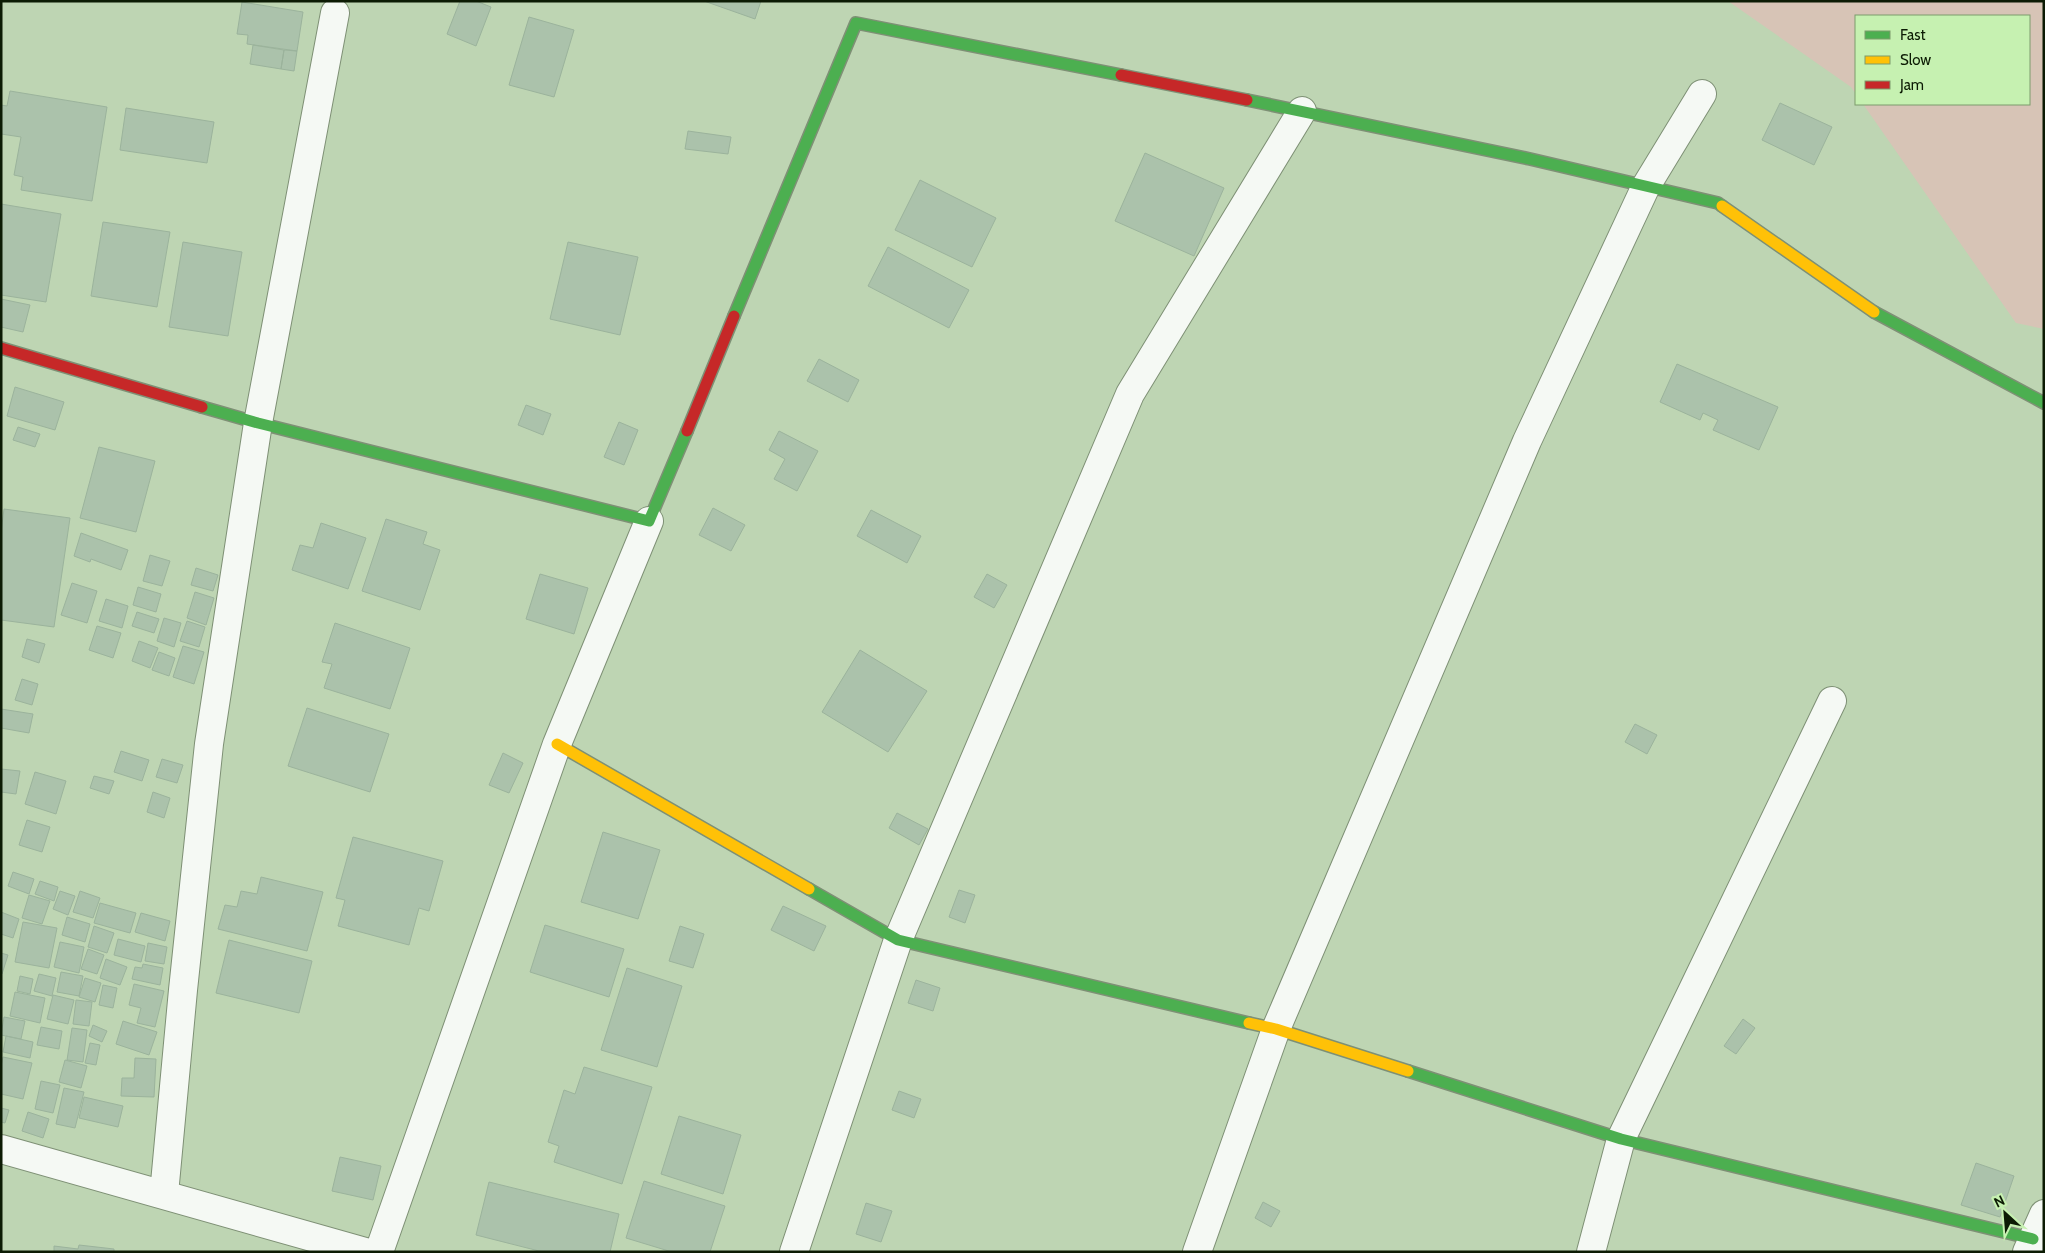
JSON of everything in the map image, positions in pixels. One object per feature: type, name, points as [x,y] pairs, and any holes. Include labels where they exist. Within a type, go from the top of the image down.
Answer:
[{"type":"street","points":[[164,1194],[209,744],[258,423],[336,13]]},
{"type":"street","points":[[379,1252],[557,744],[856,23],[1302,111],[1530,159],[1718,202],[1875,312],[2044,403]]},
{"type":"street","points":[[1198,1252],[1276,1029],[1527,441],[1646,186],[1702,94]]},
{"type":"street","points":[[794,1252],[898,940],[1130,394],[1302,111]]},
{"type":"street","points":[[1,348],[258,423],[650,522]]},
{"type":"street","points":[[1591,1252],[1621,1139],[1832,701]]},
{"type":"street","points":[[557,744],[898,940],[1276,1029],[1621,1139],[2030,1245],[2044,1214]]},
{"type":"street","points":[[1,1149],[365,1252]]},
{"type":"shaded area","points":[[1728,1],[2044,1],[2044,329],[2016,323],[1864,105],[2030,105],[2030,15],[1855,15],[1855,93],[1851,87]]},
{"type":"building","points":[[460,1],[476,1],[491,7],[476,46],[447,34]]},
{"type":"building","points":[[704,1],[761,1],[755,19]]},
{"type":"building","points":[[242,2],[303,12],[297,51],[247,44],[248,35],[237,34]]},
{"type":"building","points":[[529,17],[574,30],[554,97],[509,85]]},
{"type":"building","points":[[253,45],[284,50],[281,69],[250,64]]},
{"type":"building","points":[[284,50],[297,51],[294,71],[281,69]]},
{"type":"building","points":[[10,91],[107,107],[92,201],[21,190],[23,177],[14,175],[21,137],[1,134],[1,105],[7,106]]},
{"type":"building","points":[[1780,103],[1832,127],[1814,165],[1762,140]]},
{"type":"building","points":[[126,108],[214,122],[207,163],[120,150]]},
{"type":"building","points":[[688,131],[731,137],[728,154],[685,149]]},
{"type":"building","points":[[1145,153],[1224,188],[1194,256],[1115,221]]},
{"type":"building","points":[[920,180],[996,218],[972,267],[895,230]]},
{"type":"building","points":[[1,204],[61,214],[46,302],[1,295]]},
{"type":"building","points":[[103,222],[170,232],[157,307],[91,296]]},
{"type":"building","points":[[183,242],[242,252],[228,336],[169,327]]},
{"type":"building","points":[[568,242],[638,257],[620,335],[550,319]]},
{"type":"building","points":[[888,247],[969,290],[949,328],[868,286]]},
{"type":"building","points":[[1,299],[30,305],[23,332],[1,327]]},
{"type":"building","points":[[819,359],[859,380],[848,402],[807,381]]},
{"type":"building","points":[[1677,364],[1778,407],[1759,450],[1713,430],[1718,420],[1703,413],[1700,420],[1660,402]]},
{"type":"building","points":[[15,387],[64,402],[55,430],[7,416]]},
{"type":"building","points":[[526,405],[551,414],[543,435],[518,425]]},
{"type":"building","points":[[619,422],[638,430],[624,465],[604,457]]},
{"type":"building","points":[[18,427],[40,434],[35,447],[13,440]]},
{"type":"building","points":[[779,431],[818,451],[797,491],[774,479],[785,459],[769,450]]},
{"type":"building","points":[[99,447],[155,461],[136,532],[80,518]]},
{"type":"building","points":[[713,508],[745,525],[731,551],[699,535]]},
{"type":"building","points":[[4,509],[70,518],[54,627],[1,620],[1,532]]},
{"type":"building","points":[[871,510],[921,536],[907,563],[857,536]]},
{"type":"building","points":[[386,519],[427,532],[423,544],[440,550],[420,610],[362,591]]},
{"type":"building","points":[[321,523],[366,538],[348,589],[292,570],[300,545],[313,548]]},
{"type":"building","points":[[81,533],[128,550],[121,570],[91,559],[90,562],[74,556]]},
{"type":"building","points":[[150,555],[170,561],[162,586],[143,581]]},
{"type":"building","points":[[196,568],[218,575],[213,591],[191,585]]},
{"type":"building","points":[[540,574],[588,588],[574,634],[526,619]]},
{"type":"building","points":[[987,574],[1007,585],[994,608],[974,597]]},
{"type":"building","points":[[72,583],[97,591],[87,623],[61,615]]},
{"type":"building","points":[[138,587],[161,594],[156,612],[133,605]]},
{"type":"building","points":[[195,592],[214,598],[206,625],[187,618]]},
{"type":"building","points":[[106,599],[128,606],[122,628],[99,621]]},
{"type":"building","points":[[137,612],[159,619],[154,633],[132,626]]},
{"type":"building","points":[[164,618],[181,623],[174,647],[157,641]]},
{"type":"building","points":[[187,621],[205,627],[199,647],[180,641]]},
{"type":"building","points":[[335,623],[410,648],[390,709],[324,688],[332,664],[322,662]]},
{"type":"building","points":[[97,626],[121,633],[113,658],[89,650]]},
{"type":"building","points":[[27,639],[45,644],[39,663],[22,657]]},
{"type":"building","points":[[139,641],[158,648],[150,668],[132,661]]},
{"type":"building","points":[[183,646],[204,652],[194,684],[173,677]]},
{"type":"building","points":[[860,650],[927,691],[888,752],[822,712]]},
{"type":"building","points":[[159,652],[175,658],[169,676],[152,670]]},
{"type":"building","points":[[22,679],[38,684],[32,705],[15,700]]},
{"type":"building","points":[[307,708],[389,734],[370,792],[288,766]]},
{"type":"building","points":[[1,709],[33,714],[29,733],[1,728]]},
{"type":"building","points":[[1635,724],[1657,735],[1647,754],[1625,742]]},
{"type":"building","points":[[121,751],[149,760],[142,781],[114,772]]},
{"type":"building","points":[[503,753],[523,763],[509,793],[489,785]]},
{"type":"building","points":[[162,759],[183,765],[177,783],[156,777]]},
{"type":"building","points":[[1,769],[20,771],[16,794],[1,792]]},
{"type":"building","points":[[35,772],[66,781],[56,814],[25,804]]},
{"type":"building","points":[[94,776],[114,781],[109,794],[90,788]]},
{"type":"building","points":[[153,792],[170,798],[164,818],[147,812]]},
{"type":"building","points":[[897,813],[928,829],[919,845],[889,828]]},
{"type":"building","points":[[27,820],[50,827],[42,852],[19,845]]},
{"type":"building","points":[[603,832],[660,850],[638,919],[581,902]]},
{"type":"building","points":[[353,837],[443,861],[429,911],[419,908],[409,945],[338,926],[345,900],[336,898]]},
{"type":"building","points":[[13,872],[34,879],[29,894],[8,886]]},
{"type":"building","points":[[261,877],[323,892],[307,951],[218,929],[225,905],[237,907],[241,891],[257,894]]},
{"type":"building","points":[[40,881],[58,887],[54,901],[35,894]]},
{"type":"building","points":[[959,890],[975,895],[965,923],[949,917]]},
{"type":"building","points":[[60,891],[75,896],[68,915],[53,909]]},
{"type":"building","points":[[80,891],[100,898],[93,918],[73,912]]},
{"type":"building","points":[[29,895],[50,901],[42,924],[22,918]]},
{"type":"building","points":[[100,903],[136,913],[130,933],[94,923]]},
{"type":"building","points":[[783,906],[826,926],[814,951],[771,930]]},
{"type":"building","points":[[1,912],[19,919],[13,938],[1,934]]},
{"type":"building","points":[[141,913],[170,921],[165,941],[135,932]]},
{"type":"building","points":[[67,917],[90,924],[85,942],[62,935]]},
{"type":"building","points":[[23,922],[57,928],[49,968],[15,962]]},
{"type":"building","points":[[545,925],[624,949],[609,997],[530,972]]},
{"type":"building","points":[[94,926],[114,933],[107,953],[88,947]]},
{"type":"building","points":[[680,926],[704,934],[693,968],[669,961]]},
{"type":"building","points":[[118,939],[145,946],[141,962],[114,955]]},
{"type":"building","points":[[229,940],[312,961],[299,1013],[216,993]]},
{"type":"building","points":[[60,942],[84,947],[79,973],[54,967]]},
{"type":"building","points":[[148,943],[167,947],[164,964],[145,961]]},
{"type":"building","points":[[88,949],[104,955],[97,974],[81,969]]},
{"type":"building","points":[[1,953],[8,955],[2,974],[1,974]]},
{"type":"building","points":[[106,959],[127,967],[120,985],[100,978]]},
{"type":"building","points":[[143,964],[163,968],[160,985],[132,979],[135,967],[142,968]]},
{"type":"building","points":[[627,968],[682,986],[657,1067],[601,1050]]},
{"type":"building","points":[[61,972],[83,976],[79,996],[57,992]]},
{"type":"building","points":[[39,974],[56,978],[52,996],[34,991]]},
{"type":"building","points":[[20,976],[33,979],[30,994],[17,991]]},
{"type":"building","points":[[85,978],[101,983],[95,1002],[79,997]]},
{"type":"building","points":[[916,980],[940,988],[933,1011],[908,1003]]},
{"type":"building","points":[[134,984],[164,991],[155,1027],[137,1023],[141,1008],[129,1005]]},
{"type":"building","points":[[103,985],[117,988],[113,1008],[99,1005]]},
{"type":"building","points":[[15,992],[45,998],[40,1023],[10,1016]]},
{"type":"building","points":[[53,995],[74,1000],[68,1024],[47,1019]]},
{"type":"building","points":[[76,1000],[92,1002],[89,1026],[73,1024]]},
{"type":"building","points":[[4,1017],[25,1021],[21,1039],[1,1035]]},
{"type":"building","points":[[1743,1019],[1755,1028],[1736,1054],[1724,1046]]},
{"type":"building","points":[[123,1021],[157,1032],[149,1055],[116,1044]]},
{"type":"building","points":[[93,1025],[107,1031],[102,1042],[89,1036]]},
{"type":"building","points":[[41,1027],[62,1031],[59,1049],[37,1045]]},
{"type":"building","points":[[72,1028],[87,1030],[83,1062],[67,1060]]},
{"type":"building","points":[[6,1036],[33,1042],[30,1058],[3,1052]]},
{"type":"building","points":[[90,1043],[100,1045],[96,1065],[85,1063]]},
{"type":"building","points":[[3,1057],[32,1063],[23,1099],[1,1094],[1,1066]]},
{"type":"building","points":[[135,1058],[156,1059],[154,1097],[121,1096],[122,1078],[134,1078]]},
{"type":"building","points":[[65,1060],[87,1066],[81,1088],[59,1082]]},
{"type":"building","points":[[584,1067],[652,1087],[622,1184],[554,1162],[559,1146],[548,1142],[564,1090],[575,1094]]},
{"type":"building","points":[[41,1081],[60,1085],[53,1113],[35,1109]]},
{"type":"building","points":[[64,1088],[84,1092],[75,1128],[56,1124]]},
{"type":"building","points":[[899,1091],[921,1099],[914,1118],[892,1110]]},
{"type":"building","points":[[84,1097],[123,1106],[118,1127],[79,1118]]},
{"type":"building","points":[[1,1108],[9,1110],[5,1123],[1,1122]]},
{"type":"building","points":[[28,1112],[49,1119],[43,1138],[22,1131]]},
{"type":"building","points":[[679,1116],[741,1135],[723,1194],[661,1174]]},
{"type":"building","points":[[340,1157],[381,1166],[373,1200],[332,1191]]},
{"type":"building","points":[[1976,1163],[2014,1176],[2000,1217],[1961,1205]]},
{"type":"building","points":[[644,1181],[725,1206],[710,1252],[672,1252],[626,1238]]},
{"type":"building","points":[[489,1182],[619,1214],[610,1252],[543,1252],[476,1235]]},
{"type":"building","points":[[1263,1202],[1280,1211],[1271,1227],[1255,1218]]},
{"type":"building","points":[[866,1203],[892,1211],[881,1242],[856,1234]]},
{"type":"building","points":[[79,1245],[114,1249],[114,1252],[54,1252],[54,1246],[78,1249]]},
{"type":"traffic: fast","points":[[734,316],[856,23],[1121,75]]},
{"type":"traffic: fast","points":[[1247,100],[1530,159],[1718,203],[1722,206]]},
{"type":"traffic: fast","points":[[1874,312],[2044,403]]},
{"type":"traffic: fast","points":[[202,407],[258,423],[649,521],[687,431]]},
{"type":"traffic: fast","points":[[809,889],[898,940],[1249,1023]]},
{"type":"traffic: fast","points":[[1408,1071],[1621,1139],[2033,1239]]},
{"type":"traffic: slow","points":[[1722,206],[1874,312]]},
{"type":"traffic: slow","points":[[557,744],[809,889]]},
{"type":"traffic: slow","points":[[1249,1023],[1276,1029],[1408,1071]]},
{"type":"traffic: jam","points":[[1121,75],[1247,100]]},
{"type":"traffic: jam","points":[[687,431],[734,316]]},
{"type":"traffic: jam","points":[[1,348],[202,407]]}]
